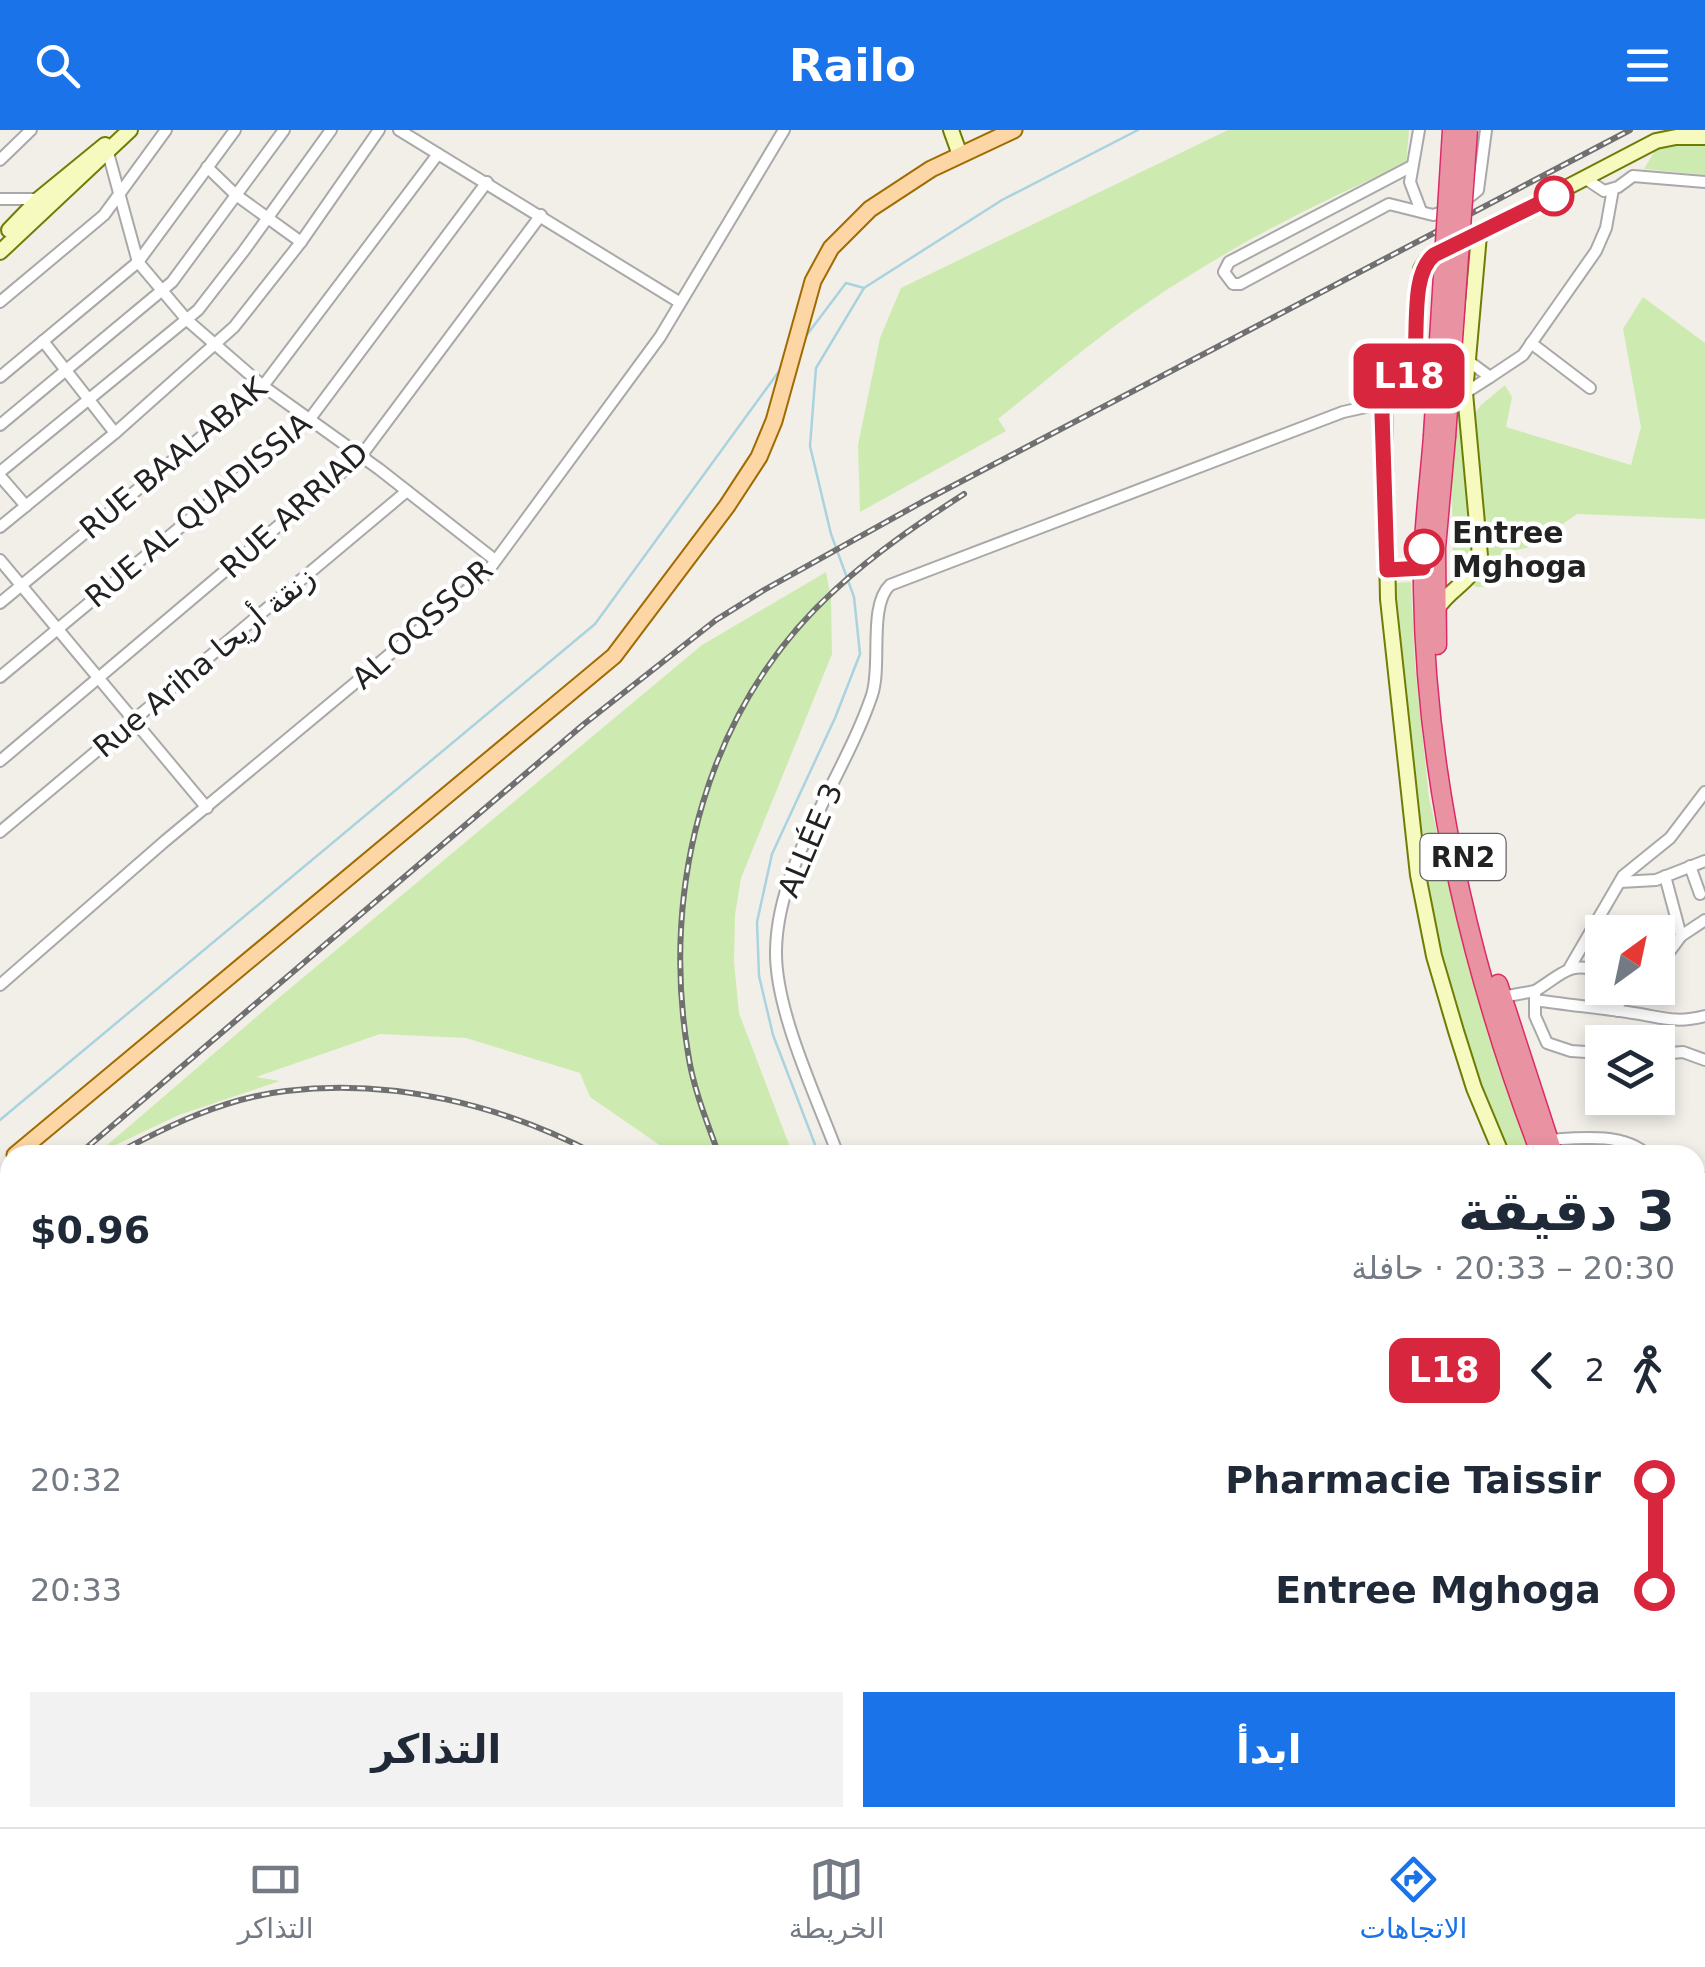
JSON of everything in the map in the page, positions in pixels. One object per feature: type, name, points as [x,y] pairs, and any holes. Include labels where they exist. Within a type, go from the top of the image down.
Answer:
[{"type":"highway","name":"RN2","points":[[1452,130],[1436,548],[1439,699],[1455,819],[1470,888],[1546,1145]]},
{"type":"highway","name":"RN2","points":[[1468,130],[1423,568],[1431,719],[1453,861],[1508,1059],[1546,1145]]},
{"type":"main road","points":[[27,1145],[596,674],[650,612],[759,458],[774,421],[799,322],[822,262],[849,227],[870,208],[960,155],[1014,130]]},
{"type":"street","points":[[0,252],[107,149],[119,130]]},
{"type":"street","points":[[0,238],[39,199],[130,130]]},
{"type":"street","points":[[0,302],[94,224],[166,130]]},
{"type":"street","points":[[0,377],[138,262],[235,130]]},
{"type":"street","points":[[0,425],[162,292],[184,269],[284,130]]},
{"type":"street","points":[[26,506],[0,474],[188,320],[331,130]]},
{"type":"street","points":[[0,526],[115,433],[234,327],[301,242],[379,130]]},
{"type":"street","points":[[399,130],[680,302]]},
{"type":"street","name":"AL OQSSOR","points":[[0,985],[124,876],[485,575],[660,337],[784,130]]},
{"type":"street","points":[[951,130],[960,155]]},
{"type":"street","points":[[1418,130],[1412,191],[1421,211]]},
{"type":"street","points":[[1412,166],[1229,262],[1226,277],[1233,284],[1240,284],[1389,204],[1438,216],[1476,195],[1486,130]]},
{"type":"street","points":[[0,160],[27,131]]},
{"type":"street","points":[[1498,1145],[1474,1088],[1426,916],[1411,827],[1387,570],[1384,403],[1404,384],[1414,362],[1423,264],[1664,139],[1705,137]]},
{"type":"street","points":[[107,149],[138,262],[188,320],[263,386],[362,456],[494,560]]},
{"type":"street","name":"RUE BAALABAK","points":[[0,603],[263,386],[438,154]]},
{"type":"street","points":[[1627,157],[1633,176]]},
{"type":"street","points":[[207,167],[236,195],[301,242]]},
{"type":"street","points":[[1586,179],[1601,190],[1613,190],[1633,176],[1705,182]]},
{"type":"street","name":"RUE AL QUADISSIA","points":[[0,676],[309,420],[487,182]]},
{"type":"street","points":[[1376,186],[1389,204]]},
{"type":"street","points":[[1466,393],[1518,360],[1531,343],[1600,246],[1613,190]]},
{"type":"street","points":[[0,199],[39,199]]},
{"type":"street","name":"RUE ARRIAD","points":[[0,761],[362,456],[541,215]]},
{"type":"street","points":[[1437,609],[1448,594],[1473,575],[1480,546],[1466,393],[1479,235]]},
{"type":"street","points":[[43,341],[115,433]]},
{"type":"street","points":[[1531,343],[1590,388]]},
{"type":"street","points":[[1467,360],[1490,378]]},
{"type":"street","name":"ALLÉE 3","points":[[834,1145],[789,1020],[776,955],[777,937],[788,884],[873,692],[882,592],[890,585],[1343,412],[1384,403]]},
{"type":"street","name":"Rue Ariha زنقة أريحا","points":[[0,832],[407,491]]},
{"type":"street","points":[[1436,548],[1442,572],[1448,578],[1459,580],[1473,575]]},
{"type":"street","points":[[0,560],[207,808]]},
{"type":"street","points":[[1387,570],[1423,568]]},
{"type":"street","points":[[1585,1051],[1547,1043],[1535,1016],[1536,996],[1570,967],[1620,882],[1638,862],[1670,838],[1705,792]]},
{"type":"street","points":[[1620,882],[1665,876],[1705,862]]},
{"type":"street","points":[[1690,866],[1700,894]]},
{"type":"street","points":[[1665,876],[1682,936]]},
{"type":"street","points":[[1675,945],[1705,920]]},
{"type":"street","points":[[1570,967],[1585,967]]},
{"type":"street","points":[[1502,997],[1536,996],[1684,1022],[1705,1016]]},
{"type":"street","points":[[1618,1011],[1619,1005]]},
{"type":"street","points":[[1675,1053],[1705,1060]]},
{"type":"street","points":[[1574,1145],[1605,1139],[1630,1145]]},
{"type":"green space","points":[[1228,130],[1409,130],[1406,164],[1291,218],[1181,281],[1112,328],[998,419],[1006,431],[860,512],[858,445],[880,338],[901,288]]},
{"type":"green space","points":[[1674,141],[1705,143],[1705,175],[1644,169],[1656,149]]},
{"type":"green space","points":[[1643,297],[1705,343],[1705,519],[1577,514],[1529,547],[1505,553],[1488,587],[1476,587],[1453,571],[1451,421],[1472,417],[1505,385],[1512,397],[1506,427],[1631,465],[1641,427],[1623,329]]},
{"type":"green space","points":[[826,572],[831,599],[832,654],[741,878],[735,915],[739,1013],[789,1145],[660,1145],[590,1097],[580,1073],[466,1038],[380,1034],[256,1077],[280,1081],[179,1115],[107,1145],[275,1001],[702,645]]},
{"type":"green space","points":[[1411,582],[1429,798],[1464,946],[1528,1145],[1505,1145],[1458,1018],[1440,947],[1415,802],[1394,583]]},
{"type":"waterway","points":[[806,336],[846,283],[864,288],[1002,200],[1138,130]]},
{"type":"waterway","points":[[815,1145],[773,1035],[759,976],[757,922],[772,854],[860,654],[854,597],[831,534],[810,446],[816,368],[864,288]]},
{"type":"waterway","points":[[0,1120],[595,624],[780,370]]},
{"type":"railway","points":[[90,1145],[584,724],[716,620],[922,502],[1630,130]]},
{"type":"railway","points":[[715,1145],[690,1066],[681,990],[681,926],[689,863],[703,802],[725,743],[755,687],[791,636],[836,589],[914,527],[964,494]]},
{"type":"railway","points":[[134,1145],[176,1124],[241,1100],[326,1088],[367,1088],[446,1099],[524,1122],[577,1145]]},
{"type":"bus line","name":"L18","points":[[1424,549],[1423,568],[1387,570],[1382,414],[1384,403],[1404,384],[1414,362],[1421,270],[1434,255],[1554,196]]},
{"type":"place","name":"Entree Mghoga","points":[[1424,549]]}]
